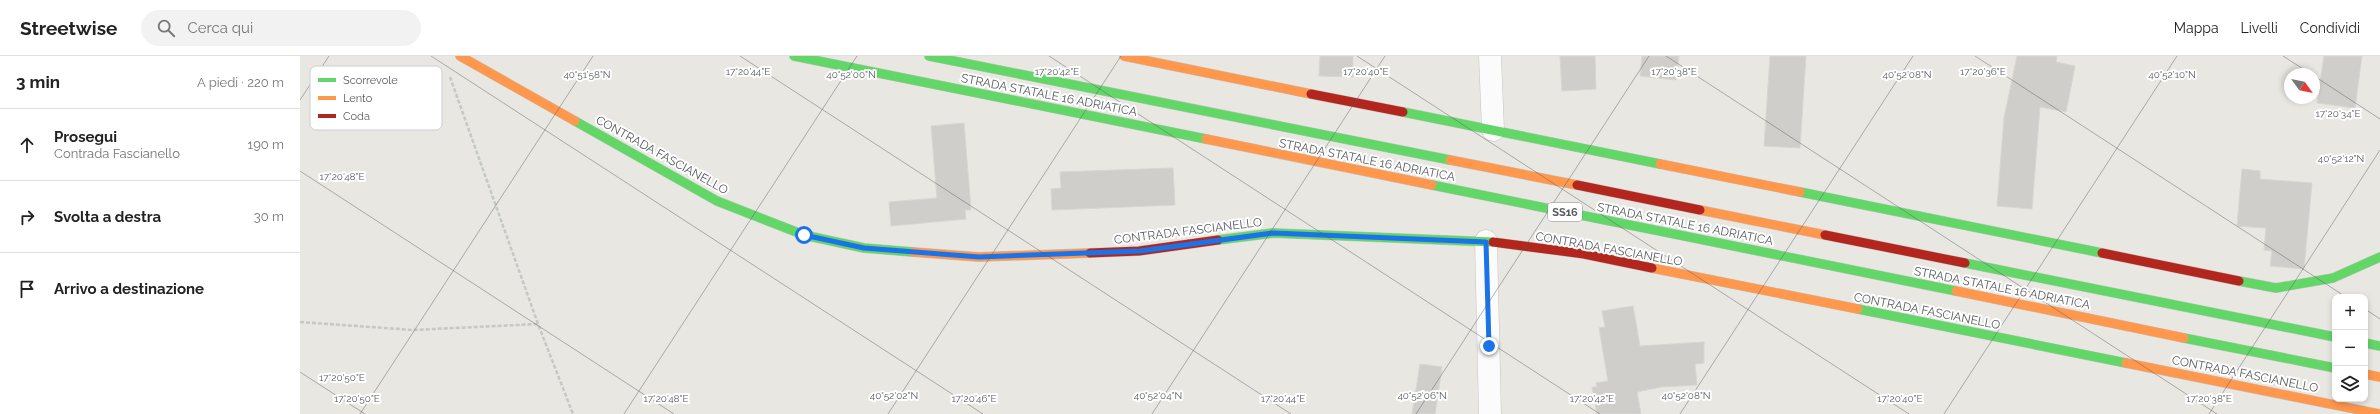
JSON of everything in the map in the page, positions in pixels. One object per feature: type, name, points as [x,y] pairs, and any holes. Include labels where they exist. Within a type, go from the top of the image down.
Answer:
[{"type":"main road","name":"CONTRADA FASCIANELLO","points":[[460,56],[717,201],[804,235],[864,248],[979,257],[1140,251],[1273,233],[1486,242],[1584,254],[2380,414]]},
{"type":"main road","name":"STRADA STATALE 16 ADRIATICA","points":[[794,56],[2332,367]]},
{"type":"main road","name":"STRADA STATALE 16 ADRIATICA","points":[[929,56],[2332,336]]},
{"type":"main road","points":[[1124,56],[2276,288],[2333,278],[2380,257]]},
{"type":"main road","points":[[2368,344],[2380,346]]},
{"type":"main road","points":[[2368,375],[2380,377]]},
{"type":"street","points":[[1490,56],[1493,130]]},
{"type":"street","points":[[1486,242],[1490,414]]},
{"type":"path","points":[[448,71],[538,324],[573,414]]},
{"type":"path","points":[[300,322],[413,330],[538,324]]},
{"type":"building","points":[[1320,56],[1353,56],[1353,77],[1319,76]]},
{"type":"building","points":[[1560,56],[1595,56],[1596,89],[1562,91]]},
{"type":"building","points":[[1642,56],[1679,56],[1676,80],[1640,76]]},
{"type":"building","points":[[1770,56],[1806,56],[1800,148],[1764,146]]},
{"type":"building","points":[[2017,56],[2057,56],[2056,62],[2075,66],[2066,112],[2040,107],[2032,209],[1997,206],[2004,118]]},
{"type":"building","points":[[2324,56],[2362,56],[2355,108],[2320,103],[2320,83]]},
{"type":"building","points":[[964,123],[971,210],[965,210],[966,219],[891,226],[889,202],[937,198],[931,126]]},
{"type":"building","points":[[1173,168],[1175,205],[1052,210],[1051,189],[1061,188],[1060,172]]},
{"type":"building","points":[[2242,169],[2260,171],[2260,179],[2312,183],[2304,269],[2270,266],[2272,251],[2264,250],[2266,228],[2237,226]]},
{"type":"building","points":[[1633,306],[1640,346],[1704,342],[1704,363],[1695,364],[1697,385],[1661,387],[1637,392],[1641,414],[1597,414],[1592,387],[1597,387],[1596,383],[1608,381],[1599,328],[1605,327],[1602,311]]},
{"type":"building","points":[[1420,364],[1442,367],[1435,414],[1412,414]]},
{"type":"traffic: fast","points":[[794,56],[1206,139]]},
{"type":"traffic: fast","points":[[929,56],[1450,160]]},
{"type":"traffic: fast","points":[[1403,112],[1660,164]]},
{"type":"traffic: fast","points":[[575,121],[717,201],[804,235],[864,248],[913,252]]},
{"type":"traffic: fast","points":[[1432,185],[1956,291]]},
{"type":"traffic: fast","points":[[1800,192],[2102,253]]},
{"type":"traffic: fast","points":[[1218,240],[1273,233],[1493,242]]},
{"type":"traffic: fast","points":[[2239,281],[2276,288],[2333,278],[2380,257]]},
{"type":"traffic: fast","points":[[1965,263],[2332,336]]},
{"type":"traffic: fast","points":[[1858,309],[2126,363]]},
{"type":"traffic: fast","points":[[2184,338],[2332,367]]},
{"type":"traffic: fast","points":[[2368,344],[2380,346]]},
{"type":"traffic: slow","points":[[460,56],[575,121]]},
{"type":"traffic: slow","points":[[1124,56],[1311,94]]},
{"type":"traffic: slow","points":[[1206,139],[1432,185]]},
{"type":"traffic: slow","points":[[1450,160],[1577,185]]},
{"type":"traffic: slow","points":[[1660,164],[1800,192]]},
{"type":"traffic: slow","points":[[1700,210],[1825,235]]},
{"type":"traffic: slow","points":[[913,252],[979,257],[1090,253]]},
{"type":"traffic: slow","points":[[1652,268],[1858,309]]},
{"type":"traffic: slow","points":[[1956,291],[2184,338]]},
{"type":"traffic: slow","points":[[2126,363],[2380,414]]},
{"type":"traffic: slow","points":[[2368,375],[2380,377]]},
{"type":"traffic: jam","points":[[1311,94],[1403,112]]},
{"type":"traffic: jam","points":[[1577,185],[1700,210]]},
{"type":"traffic: jam","points":[[1825,235],[1965,263]]},
{"type":"traffic: jam","points":[[1090,253],[1139,251],[1218,240]]},
{"type":"traffic: jam","points":[[1493,242],[1584,254],[1652,268]]},
{"type":"traffic: jam","points":[[2102,253],[2239,281]]},
{"type":"route","points":[[804,235],[864,248],[979,257],[1140,251],[1273,233],[1383,236],[1486,242],[1489,346]]}]
